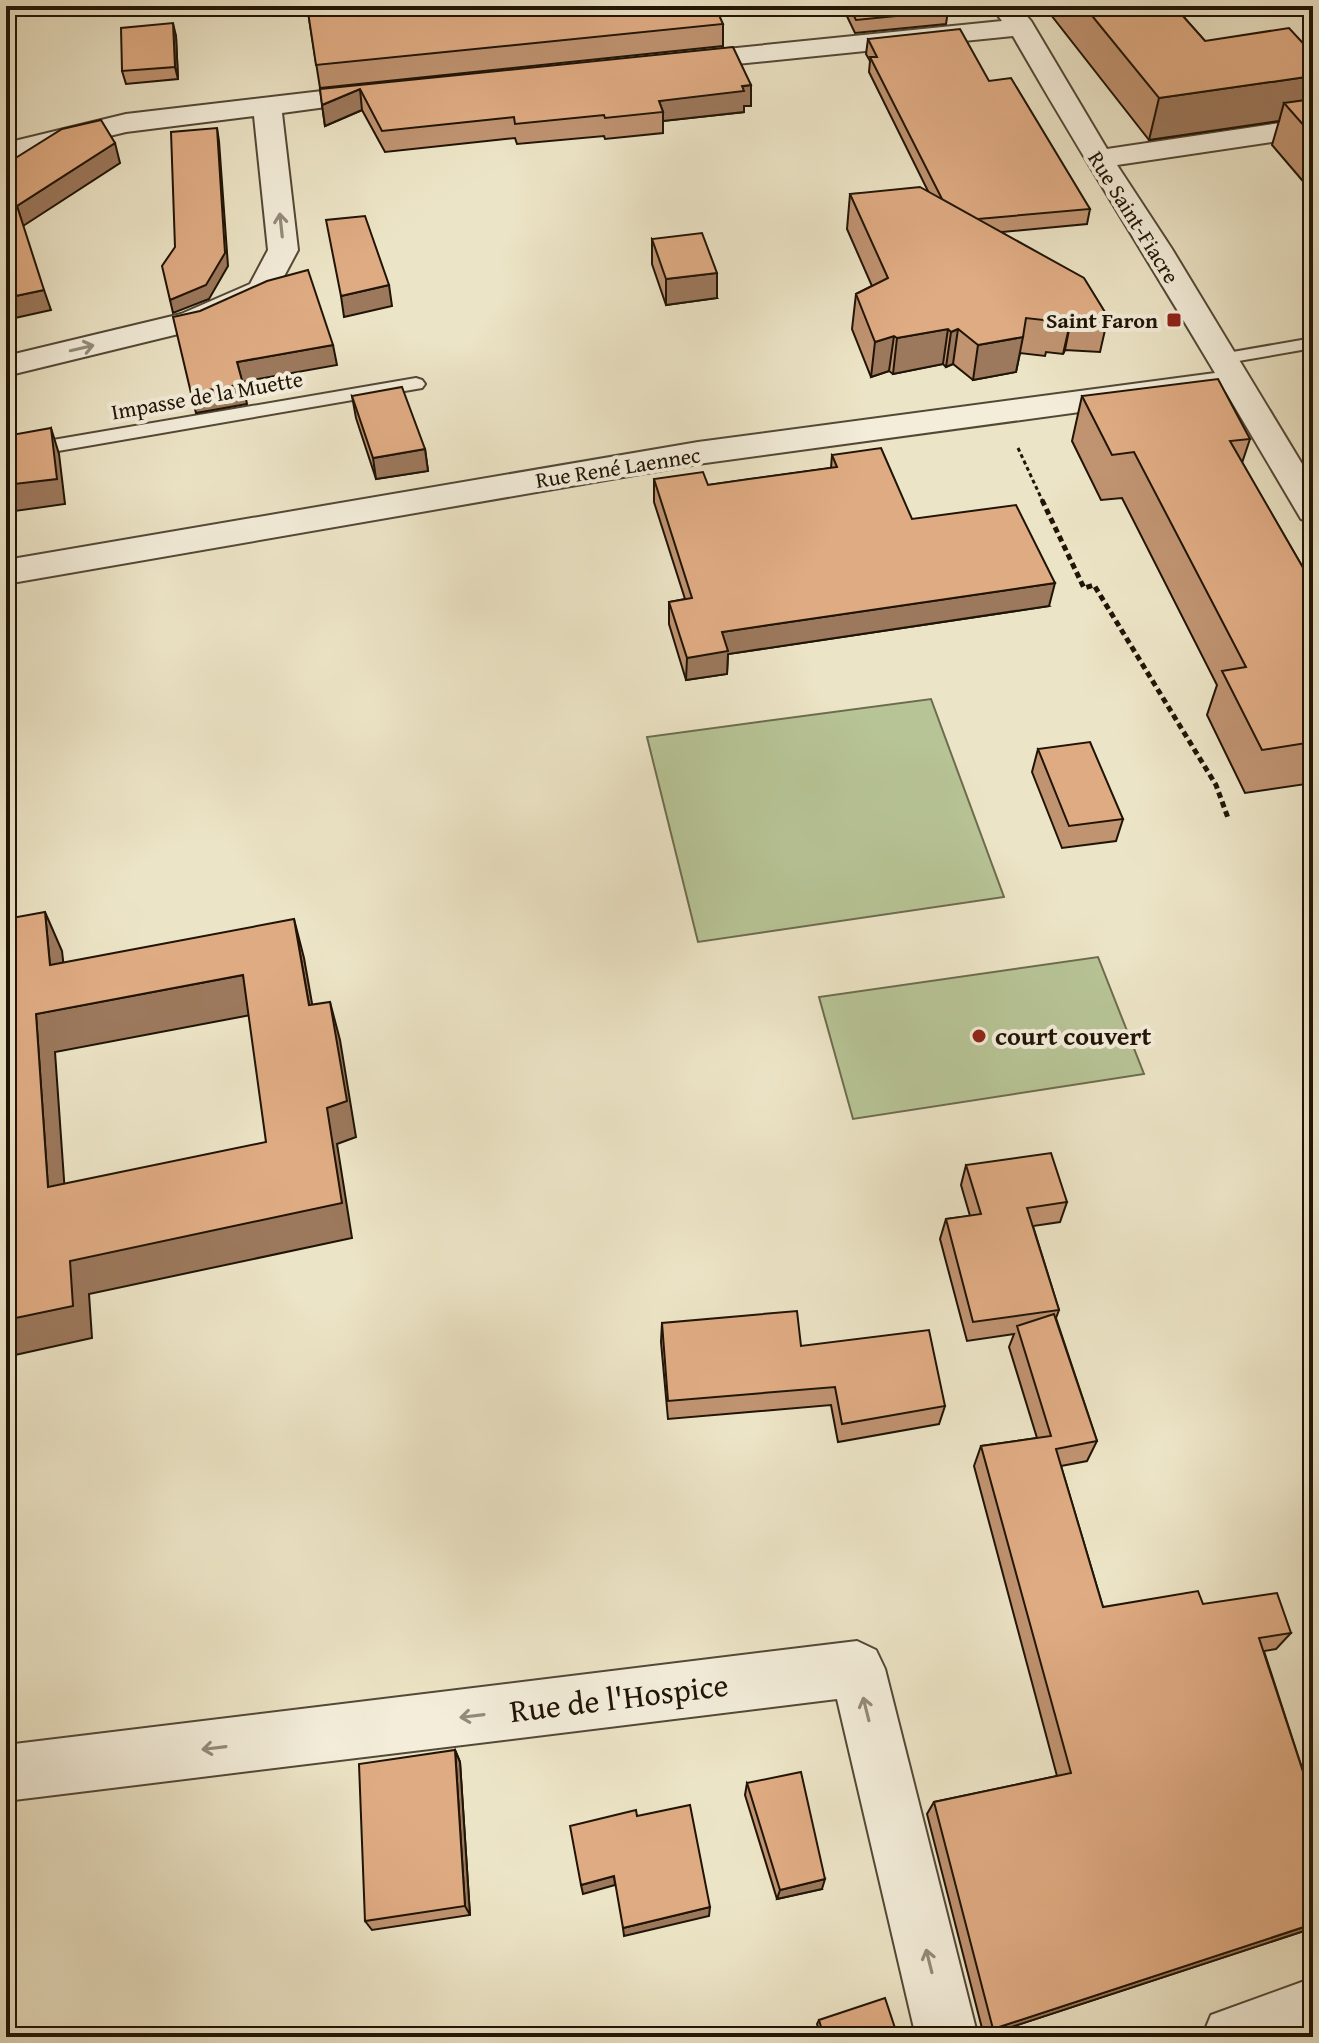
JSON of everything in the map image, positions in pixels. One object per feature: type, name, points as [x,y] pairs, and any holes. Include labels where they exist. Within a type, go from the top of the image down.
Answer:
[{"type":"street","points":[[649,65],[1012,17]]},
{"type":"street","name":"Rue Saint-Fiacre","points":[[1012,17],[1157,249],[1313,511]]},
{"type":"street","points":[[6,152],[126,123],[267,104],[410,90]]},
{"type":"street","points":[[6,366],[192,321],[262,290],[283,250],[267,104]]},
{"type":"street","points":[[1098,159],[1313,127]]},
{"type":"street","name":"Rue René Laennec","points":[[6,572],[698,453],[1001,414],[1228,370]]},
{"type":"street","name":"Rue de l'Hospice","points":[[6,1773],[857,1669],[947,2037]]},
{"type":"street","points":[[1233,2037],[1313,2008]]},
{"type":"lane","points":[[1228,370],[1313,343]]},
{"type":"lane","name":"Impasse de la Muette","points":[[6,454],[416,384]]},
{"type":"path","points":[[1001,414],[1084,588],[1094,585],[1216,785],[1228,818]]},
{"type":"green space","points":[[931,699],[1004,897],[698,942],[647,737]]},
{"type":"green space","name":"court couvert","points":[[1098,957],[1144,1074],[853,1119],[819,997]]},
{"type":"building","points":[[374,6],[448,6],[449,9],[481,6],[715,6],[723,24],[316,65],[308,12]]},
{"type":"building","points":[[849,6],[945,6],[948,11],[856,20]]},
{"type":"building","points":[[1084,6],[1174,6],[1205,41],[1289,28],[1313,54],[1313,76],[1159,98]]},
{"type":"building","points":[[173,23],[175,67],[122,71],[121,28]]},
{"type":"building","points":[[960,29],[989,81],[1011,78],[1090,209],[978,219],[942,199],[870,57],[877,57],[868,39]]},
{"type":"building","points":[[733,47],[751,85],[742,86],[744,91],[659,101],[663,112],[605,118],[604,115],[515,124],[514,117],[382,131],[360,89],[322,105],[320,89]]},
{"type":"building","points":[[1313,99],[1313,136],[1284,103]]},
{"type":"building","points":[[101,120],[115,143],[17,206],[44,290],[6,298],[6,164],[62,129]]},
{"type":"building","points":[[217,128],[225,253],[206,285],[170,300],[162,266],[175,247],[171,132]]},
{"type":"building","points":[[920,187],[1084,278],[1108,317],[1072,315],[1071,319],[1053,317],[1052,321],[1026,318],[1023,337],[978,345],[958,329],[894,336],[875,342],[856,294],[888,278],[850,194]]},
{"type":"building","points":[[365,216],[389,285],[341,296],[326,220]]},
{"type":"building","points":[[702,233],[717,273],[666,279],[652,239]]},
{"type":"building","points":[[308,270],[333,345],[237,362],[243,384],[191,393],[173,317],[200,311],[267,281]]},
{"type":"building","points":[[1218,379],[1250,439],[1230,441],[1313,585],[1313,742],[1262,750],[1222,671],[1246,667],[1134,452],[1112,455],[1082,396]]},
{"type":"building","points":[[402,387],[425,449],[373,458],[352,396]]},
{"type":"building","points":[[51,428],[57,479],[6,485],[6,436]]},
{"type":"building","points":[[881,448],[912,519],[1016,505],[1055,583],[722,632],[728,651],[687,658],[669,602],[692,598],[654,479],[703,472],[708,485],[837,467],[832,455]]},
{"type":"building","points":[[1090,742],[1123,819],[1069,826],[1038,749]]},
{"type":"building","points":[[45,912],[50,965],[294,919],[309,1005],[330,1002],[347,1101],[327,1108],[342,1203],[70,1261],[73,1306],[6,1320],[6,919]],"holes":[[[243,975],[266,1142],[48,1187],[36,1014]]]},
{"type":"building","points":[[1051,1153],[1067,1202],[1027,1208],[1059,1310],[973,1322],[946,1219],[981,1214],[966,1165]]},
{"type":"building","points":[[797,1311],[801,1346],[929,1330],[945,1406],[842,1424],[835,1387],[668,1401],[662,1323]]},
{"type":"building","points":[[1054,1314],[1097,1441],[1056,1449],[1103,1607],[1198,1591],[1203,1604],[1277,1593],[1291,1633],[1259,1638],[1313,1802],[1313,1924],[993,2029],[934,1802],[1071,1773],[981,1446],[1051,1436],[1017,1326]]},
{"type":"building","points":[[455,1750],[465,1906],[365,1921],[359,1764]]},
{"type":"building","points":[[801,1772],[825,1879],[780,1890],[747,1783]]},
{"type":"building","points":[[690,1805],[710,1907],[623,1928],[614,1876],[581,1885],[570,1826],[636,1810],[637,1816]]},
{"type":"building","points":[[885,1998],[898,2037],[824,2037],[819,2020]]},
{"type":"place","name":"Saint Faron","points":[[1174,320]]},
{"type":"place","name":"court couvert","points":[[979,1036]]}]
